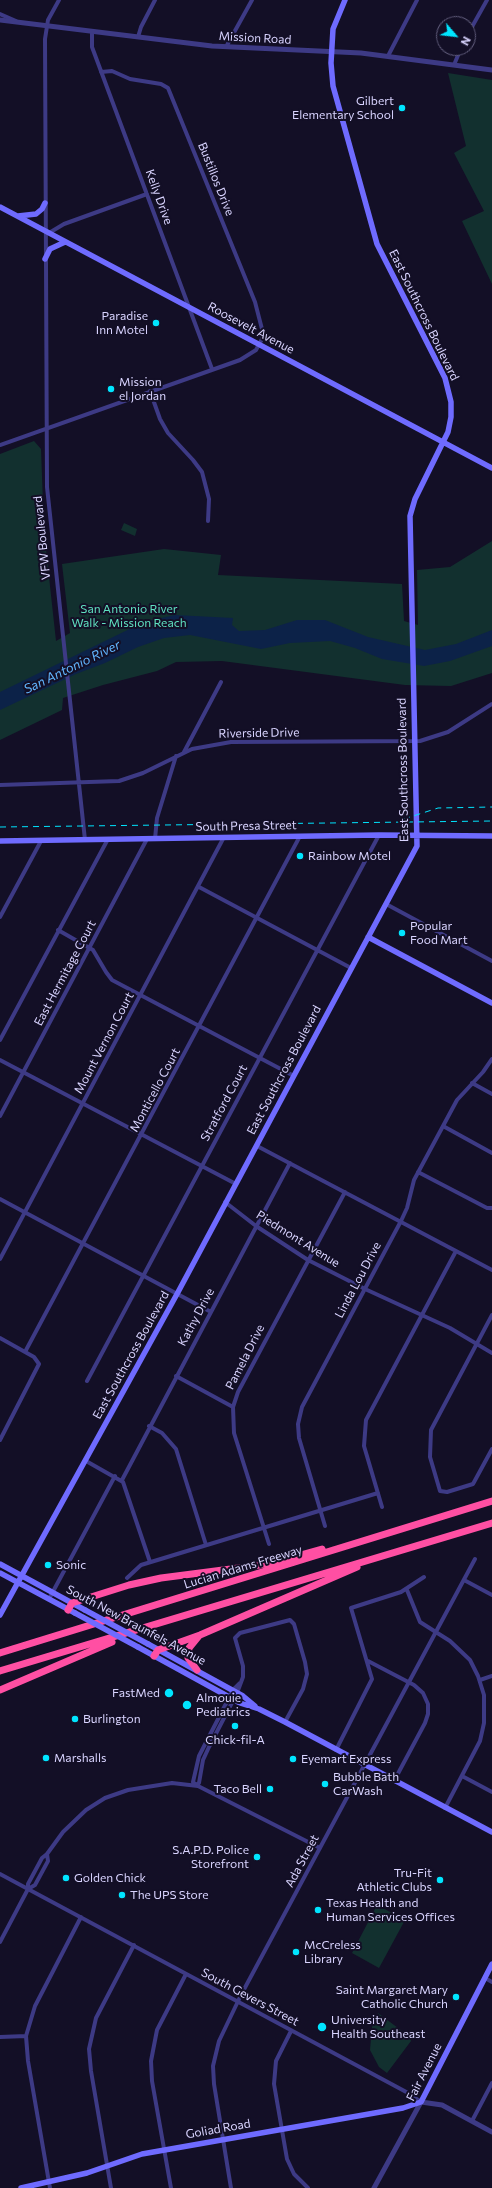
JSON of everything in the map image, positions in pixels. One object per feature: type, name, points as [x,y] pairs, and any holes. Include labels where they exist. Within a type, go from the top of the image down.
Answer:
[{"type":"highway","name":"Lucian Adams Freeway","points":[[1,1653],[492,1501]]},
{"type":"highway","points":[[0,1671],[492,1523]]},
{"type":"highway","points":[[72,1608],[129,1585],[161,1578],[254,1566],[279,1561],[340,1544],[373,1538]]},
{"type":"highway","points":[[156,1653],[348,1571],[369,1560]]},
{"type":"highway","points":[[0,1690],[73,1657],[164,1622]]},
{"type":"highway","points":[[197,1670],[188,1658],[189,1648],[200,1635]]},
{"type":"main road","name":"East Southcross Boulevard","points":[[0,1615],[177,1294],[225,1202],[415,851],[416,835],[410,516],[416,495],[444,443],[451,417],[448,387],[377,244],[333,86],[333,29],[345,0]]},
{"type":"main road","points":[[17,216],[36,214],[42,209],[45,203]]},
{"type":"main road","name":"Roosevelt Avenue","points":[[0,207],[492,468]]},
{"type":"main road","points":[[46,259],[50,249],[65,242]]},
{"type":"main road","name":"South Presa Street","points":[[0,841],[379,835],[492,836]]},
{"type":"main road","points":[[368,937],[492,1003]]},
{"type":"main road","name":"South New Braunfels Avenue","points":[[0,1564],[53,1592],[72,1608],[85,1610],[148,1644],[156,1653],[232,1698],[285,1722],[492,1832]]},
{"type":"main road","name":"South New Braunfels Avenue","points":[[0,1573],[49,1599],[72,1608],[138,1647],[197,1670],[235,1692],[259,1709]]},
{"type":"main road","name":"Fair Avenue","points":[[421,2102],[492,1964]]},
{"type":"main road","name":"Goliad Road","points":[[21,2188],[87,2173],[138,2155],[403,2108],[421,2102]]},
{"type":"street","name":"VFW Boulevard","points":[[59,0],[47,26],[44,39],[45,203],[47,233],[47,487],[86,840]]},
{"type":"street","points":[[138,37],[141,27],[155,0]]},
{"type":"street","points":[[226,47],[252,0]]},
{"type":"street","points":[[388,56],[417,0]]},
{"type":"street","points":[[476,20],[487,0]]},
{"type":"street","name":"Mission Road","points":[[0,14],[17,22]]},
{"type":"street","name":"Mission Road","points":[[1,22],[17,22],[226,47],[332,51],[388,56],[492,70]]},
{"type":"street","name":"Kelly Drive","points":[[92,32],[92,47],[212,369]]},
{"type":"street","points":[[454,65],[458,56]]},
{"type":"street","name":"Bustillos Drive","points":[[101,72],[112,71],[130,79],[161,84],[171,92],[256,302],[263,333],[260,345]]},
{"type":"street","points":[[47,233],[64,224],[147,194]]},
{"type":"street","points":[[0,445],[246,357],[260,345]]},
{"type":"street","points":[[150,391],[164,427],[202,472],[209,499],[208,521]]},
{"type":"street","points":[[184,752],[222,682]]},
{"type":"street","name":"Riverside Drive","points":[[0,785],[79,784],[127,780],[184,752],[200,747],[231,742],[414,741],[448,732],[492,704]]},
{"type":"street","points":[[154,839],[157,818],[176,756]]},
{"type":"street","name":"Stratford Court","points":[[87,1381],[379,835]]},
{"type":"street","name":"Monticello Court","points":[[25,1352],[84,1244],[300,836]]},
{"type":"street","name":"Mount Vernon Court","points":[[0,1258],[224,838]]},
{"type":"street","points":[[0,1040],[108,839]]},
{"type":"street","name":"East Hermitage Court","points":[[0,1116],[147,839]]},
{"type":"street","points":[[0,917],[40,841]]},
{"type":"street","points":[[199,886],[317,951],[352,968]]},
{"type":"street","points":[[386,904],[492,961]]},
{"type":"street","points":[[58,930],[96,953],[108,976],[199,1027],[294,1076]]},
{"type":"street","points":[[0,1028],[5,1031]]},
{"type":"street","name":"Linda Lou Drive","points":[[325,1526],[299,1438],[300,1412],[407,1208],[412,1185],[418,1172],[457,1100],[484,1072],[492,1059]]},
{"type":"street","points":[[0,1060],[236,1184]]},
{"type":"street","points":[[472,1083],[492,1094]]},
{"type":"street","points":[[443,1126],[492,1152]]},
{"type":"street","points":[[256,1146],[492,1270]]},
{"type":"street","name":"Kathy Drive","points":[[122,1480],[149,1426],[290,1163]]},
{"type":"street","points":[[418,1172],[487,1208],[492,1208]]},
{"type":"street","name":"Pamela Drive","points":[[268,1544],[234,1432],[232,1407],[238,1392],[345,1192]]},
{"type":"street","points":[[0,1199],[211,1312]]},
{"type":"street","name":"Piedmont Avenue","points":[[225,1202],[256,1226],[308,1260],[365,1289],[422,1314],[492,1352]]},
{"type":"street","points":[[382,1507],[364,1446],[364,1427],[371,1410],[456,1250]]},
{"type":"street","points":[[492,1315],[433,1427],[429,1449],[438,1489],[441,1492],[473,1484],[492,1449]]},
{"type":"street","points":[[0,1338],[38,1361],[39,1368],[0,1440]]},
{"type":"street","points":[[176,1376],[232,1407]]},
{"type":"street","points":[[149,1426],[162,1433],[176,1449],[206,1545]]},
{"type":"street","points":[[86,1461],[122,1480],[125,1485],[150,1562]]},
{"type":"street","points":[[49,1599],[115,1476]]},
{"type":"street","points":[[127,1578],[141,1565],[378,1493]]},
{"type":"street","name":"Ada Street","points":[[232,2188],[214,2084],[213,2066],[219,2041],[238,2002],[475,1559]]},
{"type":"street","points":[[336,1750],[370,1685],[372,1675],[351,1608],[407,1590],[424,1577]]},
{"type":"street","points":[[464,1580],[492,1595]]},
{"type":"street","points":[[407,1590],[418,1620],[450,1641],[464,1653],[474,1666],[480,1680],[485,1704],[484,1723],[480,1741],[445,1808]]},
{"type":"street","points":[[196,1785],[199,1783],[203,1760],[243,1677],[243,1666],[235,1638],[240,1633],[292,1621],[305,1662],[305,1684],[285,1722]]},
{"type":"street","points":[[368,1661],[409,1682],[423,1693],[428,1704],[428,1714],[394,1781]]},
{"type":"street","points":[[480,1680],[492,1676]]},
{"type":"street","points":[[462,1776],[492,1792]]},
{"type":"street","points":[[0,1942],[28,1889],[28,1884],[42,1858],[47,1854],[63,1832],[76,1819],[105,1798],[128,1790],[155,1784],[196,1785],[217,1794],[320,1848]]},
{"type":"street","points":[[28,1889],[35,1886],[48,1861],[47,1854]]},
{"type":"street","name":"South Gevers Street","points":[[0,1874],[410,2094],[421,2102],[442,2105],[492,2132]]},
{"type":"street","points":[[50,2188],[28,2061],[26,2036],[35,2006],[81,1917]]},
{"type":"street","points":[[110,2188],[90,2071],[90,2038],[100,2008],[134,1945]]},
{"type":"street","points":[[171,2188],[152,2076],[152,2050],[161,2021],[186,1974]]},
{"type":"street","points":[[485,1978],[492,1982]]},
{"type":"street","points":[[291,2031],[279,2053],[274,2073],[282,2130],[289,2164],[298,2179],[308,2188]]},
{"type":"street","points":[[0,2037],[26,2036]]},
{"type":"street","points":[[472,2121],[492,2083]]},
{"type":"street","name":"Fair Avenue","points":[[374,2188],[421,2102]]},
{"type":"green space","points":[[448,73],[492,80],[492,284],[462,221],[484,211],[454,153],[466,146]]},
{"type":"green space","name":"San Antonio River Walk - Mission Reach","points":[[34,441],[41,449],[44,531],[56,641],[70,633],[62,564],[164,549],[221,555],[218,575],[402,584],[404,621],[418,625],[417,570],[450,567],[492,541],[492,673],[451,686],[405,685],[222,661],[176,662],[157,671],[103,685],[63,698],[62,710],[0,740],[0,454]]},
{"type":"green space","points":[[124,523],[137,529],[135,536],[121,530]]},
{"type":"green space","points":[[377,1905],[405,1920],[379,1968],[352,1953]]},
{"type":"green space","points":[[378,2013],[410,2037],[411,2041],[387,2073],[379,2067],[370,2050],[372,2027]]},
{"type":"water","name":"San Antonio River","points":[[175,615],[233,618],[232,625],[239,631],[265,630],[297,620],[325,620],[368,637],[425,650],[456,644],[492,630],[492,646],[450,661],[424,666],[382,659],[355,648],[330,641],[290,643],[261,649],[190,635],[164,638],[138,647],[105,663],[76,674],[0,710],[0,692],[144,622]]},
{"type":"railway","points":[[404,819],[438,808],[492,807]]},
{"type":"railway","points":[[0,827],[492,821]]},
{"type":"place","name":"Gilbert Elementary School","points":[[402,108]]},
{"type":"place","name":"Paradise Inn Motel","points":[[156,323]]},
{"type":"place","name":"Mission el Jordan","points":[[111,389]]},
{"type":"place","name":"Rainbow Motel","points":[[300,856]]},
{"type":"place","name":"Popular Food Mart","points":[[402,933]]},
{"type":"place","name":"Sonic","points":[[48,1565]]},
{"type":"place","name":"FastMed","points":[[169,1693]]},
{"type":"place","name":"Almouie Pediatrics","points":[[187,1705]]},
{"type":"place","name":"Burlington","points":[[75,1719]]},
{"type":"place","name":"Chick-fil-A","points":[[235,1726]]},
{"type":"place","name":"Marshalls","points":[[46,1758]]},
{"type":"place","name":"Eyemart Express","points":[[293,1759]]},
{"type":"place","name":"Bubble Bath CarWash","points":[[325,1784]]},
{"type":"place","name":"Taco Bell","points":[[270,1789]]},
{"type":"place","name":"S.A.P.D. Police Storefront","points":[[257,1857]]},
{"type":"place","name":"Golden Chick","points":[[66,1878]]},
{"type":"place","name":"Tru-Fit Athletic Clubs","points":[[440,1880]]},
{"type":"place","name":"The UPS Store","points":[[122,1895]]},
{"type":"place","name":"Texas Health and Human Services Offices","points":[[318,1910]]},
{"type":"place","name":"McCreless Library","points":[[296,1952]]},
{"type":"place","name":"Saint Margaret Mary Catholic Church","points":[[456,1997]]},
{"type":"place","name":"University Health Southeast","points":[[322,2027]]}]
